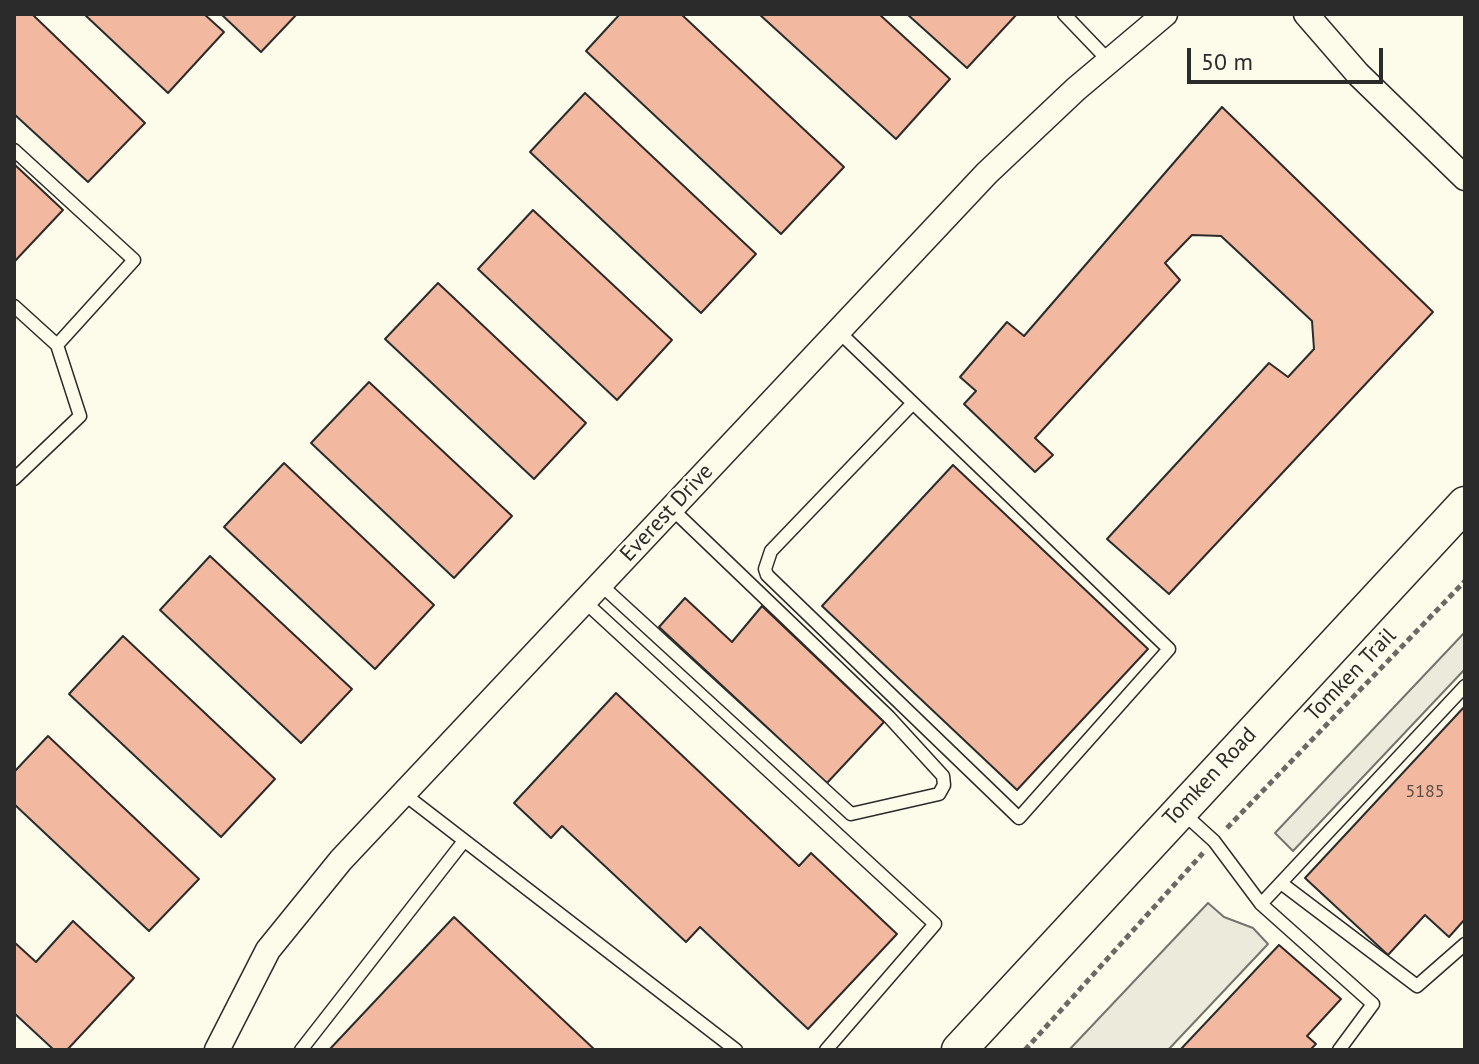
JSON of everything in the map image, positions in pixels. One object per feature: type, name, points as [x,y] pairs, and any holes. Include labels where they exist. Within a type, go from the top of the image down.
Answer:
[{"type":"main road","name":"Tomken Road","points":[[959,1050],[1464,501]]},
{"type":"street","name":"Everest Drive","points":[[217,1050],[268,950],[304,903],[987,173],[1165,14]]},
{"type":"street","points":[[1306,14],[1358,74],[1465,178]]},
{"type":"lane","points":[[1064,14],[1109,61]]},
{"type":"lane","points":[[14,150],[134,260],[57,345]]},
{"type":"lane","points":[[14,306],[57,345],[80,416],[14,479]]},
{"type":"lane","points":[[838,331],[913,403],[1169,649],[1019,818],[767,575],[765,569],[771,551],[913,403]]},
{"type":"lane","points":[[592,592],[851,814],[930,799],[939,794],[944,785],[943,776],[889,717],[671,508]]},
{"type":"lane","points":[[592,592],[935,924],[826,1050]]},
{"type":"lane","points":[[1261,904],[1465,686]]},
{"type":"lane","points":[[404,794],[736,1050]]},
{"type":"lane","points":[[1180,810],[1214,841],[1261,904],[1373,1004],[1339,1050]]},
{"type":"lane","points":[[301,1050],[464,841]]},
{"type":"lane","points":[[1281,883],[1417,986],[1465,944]]},
{"type":"path","name":"Tomken Trail","points":[[1262,791],[1465,581]]},
{"type":"path","points":[[1025,1050],[1166,891]]},
{"type":"shaded area","points":[[1465,632],[1465,669],[1293,851],[1275,833]]},
{"type":"shaded area","points":[[1208,903],[1224,917],[1253,928],[1268,944],[1168,1050],[1069,1050]]},
{"type":"building","points":[[14,14],[32,14],[145,123],[88,182],[14,114]]},
{"type":"building","points":[[84,14],[204,14],[224,32],[168,93]]},
{"type":"building","points":[[221,14],[297,14],[261,52]]},
{"type":"building","points":[[620,14],[681,14],[844,167],[781,234],[586,51]]},
{"type":"building","points":[[759,14],[879,14],[950,79],[896,139]]},
{"type":"building","points":[[907,14],[1017,14],[967,68]]},
{"type":"building","points":[[585,93],[756,254],[701,313],[530,152]]},
{"type":"building","points":[[1222,107],[1433,312],[1169,594],[1107,539],[1269,363],[1288,377],[1314,349],[1312,321],[1221,236],[1192,235],[1165,263],[1180,280],[1035,438],[1053,455],[1035,472],[964,404],[976,391],[960,377],[1007,322],[1024,336]]},
{"type":"building","points":[[14,164],[63,210],[14,262]]},
{"type":"building","points":[[533,210],[672,340],[617,400],[478,269]]},
{"type":"building","points":[[438,283],[586,423],[534,479],[385,339]]},
{"type":"building","points":[[369,382],[512,516],[454,578],[311,443]]},
{"type":"building","points":[[284,463],[434,605],[375,669],[224,527]]},
{"type":"building","points":[[953,465],[1148,649],[1017,790],[822,606]]},
{"type":"building","points":[[210,556],[352,689],[301,743],[160,610]]},
{"type":"building","points":[[685,598],[732,642],[762,606],[884,722],[827,783],[659,627]]},
{"type":"building","points":[[123,636],[275,779],[221,837],[69,694]]},
{"type":"building","points":[[616,693],[799,866],[811,853],[897,934],[808,1029],[700,927],[686,942],[562,826],[551,838],[514,803]]},
{"type":"building","points":[[1465,706],[1465,919],[1449,937],[1425,915],[1388,955],[1305,878]]},
{"type":"building","points":[[48,736],[199,879],[149,931],[14,804],[14,772]]},
{"type":"building","points":[[454,917],[595,1050],[329,1050]]},
{"type":"building","points":[[73,921],[134,978],[67,1050],[54,1050],[14,1013],[14,942],[36,962]]},
{"type":"building","points":[[1279,945],[1341,999],[1307,1036],[1316,1044],[1310,1050],[1180,1050]]}]
